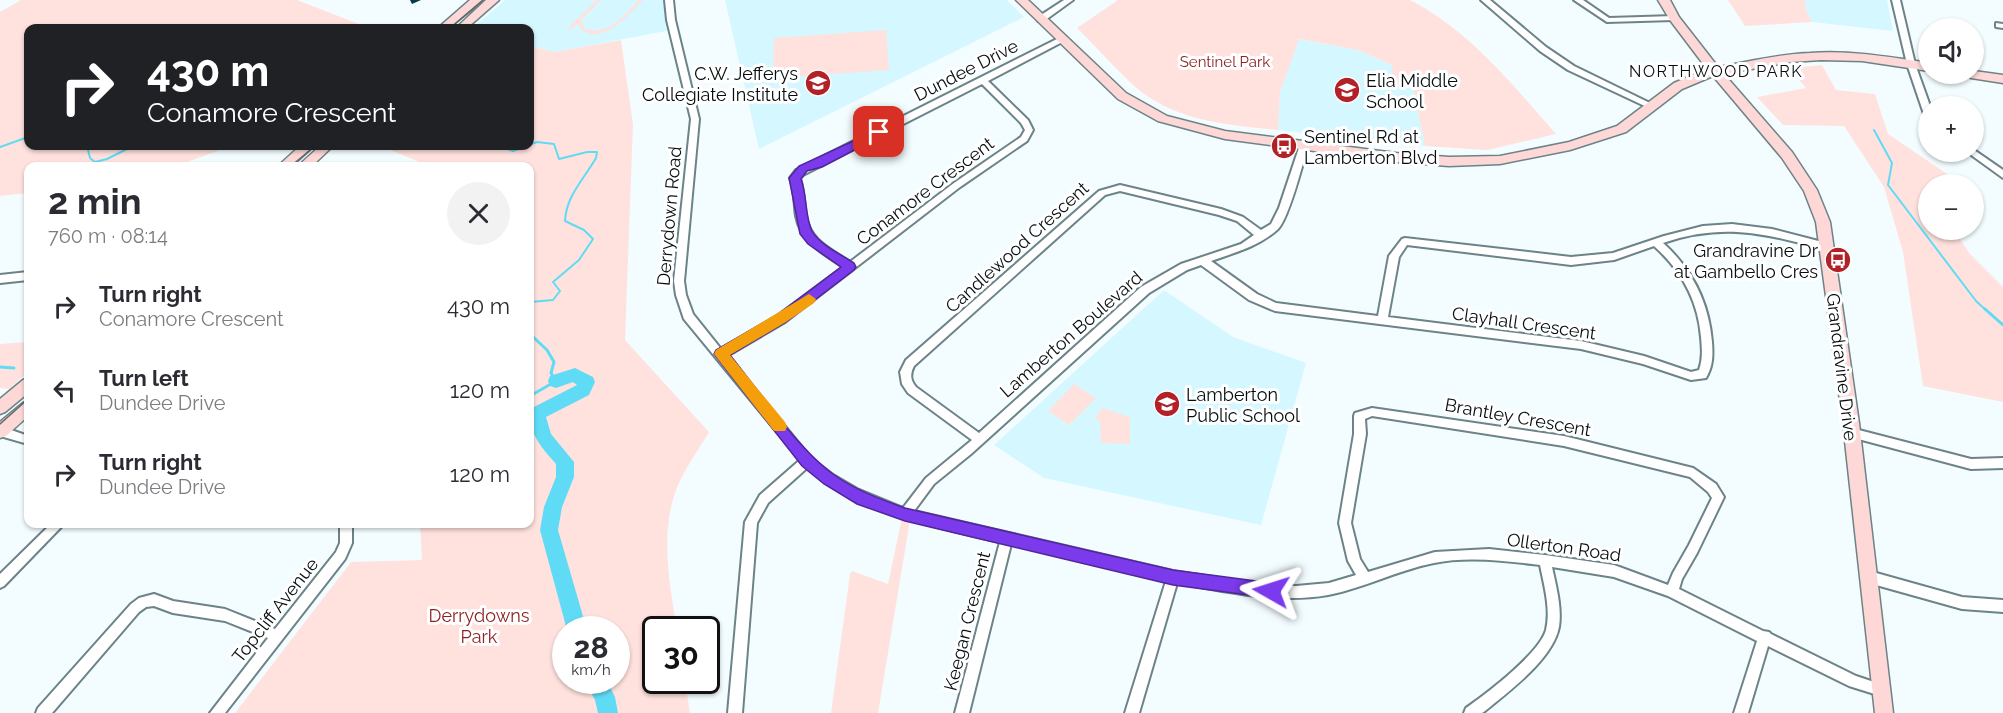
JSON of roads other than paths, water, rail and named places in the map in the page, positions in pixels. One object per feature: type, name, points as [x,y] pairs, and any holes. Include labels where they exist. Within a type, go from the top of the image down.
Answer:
[{"type":"street","points":[[448,24],[477,0]]},
{"type":"street","points":[[465,24],[493,0]]},
{"type":"street","name":"Derrydown Road","points":[[669,0],[671,20],[695,119],[679,281],[681,295],[688,316],[807,461],[829,479],[862,499],[905,514],[1173,578],[1257,590]]},
{"type":"street","points":[[1022,0],[1122,96],[1157,118],[1206,133],[1461,161],[1528,155],[1615,132],[1688,80],[1716,71],[1786,58],[1820,56],[1859,57],[1918,65]]},
{"type":"street","points":[[1041,19],[1069,0]]},
{"type":"street","points":[[1485,0],[1543,49],[1571,68],[1652,106]]},
{"type":"street","points":[[1578,0],[1604,19],[1674,18]]},
{"type":"street","name":"Grandravine Drive","points":[[1664,0],[1674,18],[1802,176],[1823,222],[1869,577],[1884,713]]},
{"type":"street","points":[[1896,0],[1911,64],[1922,96]]},
{"type":"street","name":"Dundee Drive","points":[[850,267],[813,241],[805,230],[799,188],[795,178],[798,173],[1062,40]]},
{"type":"street","points":[[1984,76],[2003,79]]},
{"type":"street","name":"Conamore Crescent","points":[[721,354],[781,319],[1028,134],[1029,130],[1025,122],[983,80]]},
{"type":"street","name":"Lamberton Boulevard","points":[[905,514],[930,481],[1131,301],[1159,280],[1184,267],[1244,246],[1275,226],[1284,208],[1304,145]]},
{"type":"street","points":[[289,162],[303,150]]},
{"type":"street","points":[[309,162],[322,150]]},
{"type":"street","points":[[1984,161],[2003,175]]},
{"type":"street","name":"Candlewood Crescent","points":[[979,439],[912,390],[907,384],[905,372],[914,360],[1102,194],[1120,188],[1221,212],[1240,219],[1262,236]]},
{"type":"street","points":[[1382,320],[1394,256],[1405,241],[1571,261],[1614,256],[1667,238],[1703,229],[1732,227],[1772,232],[1827,246]]},
{"type":"street","name":"Clayhall Crescent","points":[[1203,261],[1266,304],[1581,345],[1644,360],[1691,376],[1702,375],[1707,368],[1707,333],[1697,294],[1689,278],[1657,243]]},
{"type":"street","points":[[0,279],[24,276]]},
{"type":"street","points":[[0,408],[24,387]]},
{"type":"street","points":[[0,431],[24,410]]},
{"type":"street","name":"Brantley Crescent","points":[[1364,577],[1354,561],[1345,523],[1360,434],[1359,416],[1372,412],[1564,441],[1693,473],[1712,488],[1718,497],[1677,577],[1672,592]]},
{"type":"street","points":[[0,431],[24,439]]},
{"type":"street","points":[[1851,433],[1971,464],[2003,463]]},
{"type":"street","points":[[735,713],[751,522],[764,499],[807,461]]},
{"type":"street","points":[[0,582],[54,528]]},
{"type":"street","name":"Topcliff Avenue","points":[[217,713],[341,555],[346,543],[346,528]]},
{"type":"street","name":"Keegan Crescent","points":[[963,713],[1007,537]]},
{"type":"street","name":"Ollerton Road","points":[[1257,590],[1296,592],[1329,590],[1364,577],[1435,557],[1489,554],[1614,571],[1672,592],[1854,682],[1881,690]]},
{"type":"street","points":[[1471,713],[1544,648],[1552,630],[1552,600],[1545,560]]},
{"type":"street","points":[[1869,577],[1962,603],[2003,606]]},
{"type":"street","points":[[1132,713],[1173,578]]},
{"type":"street","points":[[43,713],[135,608],[143,602],[154,600],[173,607],[218,613],[277,636]]},
{"type":"street","points":[[1741,713],[1765,636]]},
{"type":"waterway","points":[[1874,130],[1892,163],[1888,185],[1976,301],[1987,311]]},
{"type":"waterway","points":[[0,147],[24,138]]},
{"type":"waterway","points":[[534,143],[554,144],[559,159],[587,152],[597,152],[596,158],[572,196],[565,221],[584,230],[593,239],[579,260],[553,282],[560,291],[553,300],[534,302]]},
{"type":"waterway","points":[[88,150],[90,158],[95,162]]},
{"type":"waterway","points":[[95,162],[125,150]]},
{"type":"waterway","points":[[510,150],[516,150]]},
{"type":"waterway","points":[[1985,309],[2003,325]]},
{"type":"waterway","points":[[534,338],[547,350],[554,362],[551,373],[556,381],[534,394]]},
{"type":"waterway","points":[[0,367],[14,368]]},
{"type":"waterway","points":[[556,381],[575,375],[587,382],[583,390],[536,414],[543,438],[565,462],[565,477],[553,507],[549,530],[573,616]]},
{"type":"waterway","points":[[603,694],[608,713]]},
{"type":"tram line","points":[[455,24],[483,0]]},
{"type":"tram line","points":[[296,162],[310,150]]},
{"type":"tram line","points":[[0,424],[24,403]]},
{"type":"place","name":"C.W. Jefferys Collegiate Institute","points":[[818,83]]},
{"type":"place","name":"Elia Middle School","points":[[1347,90]]},
{"type":"place","name":"Sentinel Rd at Lamberton Blvd","points":[[1284,146]]},
{"type":"place","name":"Grandravine Dr at Gambello Cres","points":[[1838,260]]},
{"type":"place","name":"Lamberton Public School","points":[[1167,404]]},
{"type":"district","name":"NORTHWOOD PARK","points":[[1716,71]]},
{"type":"park label","name":"Sentinel Park","points":[[1225,62]]},
{"type":"park label","name":"Derrydowns Park","points":[[479,625]]}]
